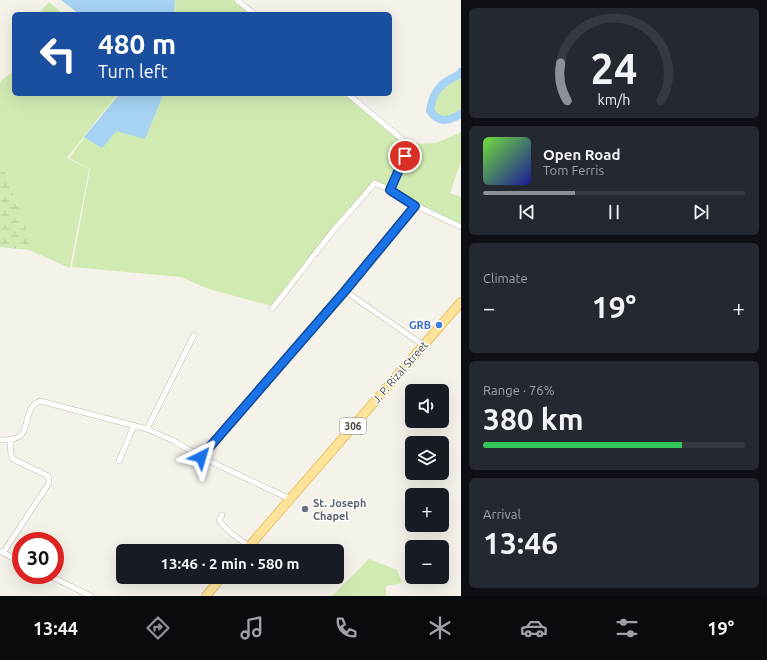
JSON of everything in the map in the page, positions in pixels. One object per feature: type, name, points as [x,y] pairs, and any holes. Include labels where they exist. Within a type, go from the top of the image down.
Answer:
[{"type":"main road","name":"J. P. Rizal Street","points":[[251,544],[461,302]]},
{"type":"main road","points":[[206,596],[216,584]]},
{"type":"street","points":[[237,0],[252,12]]},
{"type":"street","points":[[350,96],[402,140],[406,148],[405,156],[390,190]]},
{"type":"street","points":[[272,309],[333,231],[374,183],[390,190],[415,206],[461,227]]},
{"type":"street","points":[[201,457],[345,291],[415,206]]},
{"type":"street","points":[[345,291],[423,345]]},
{"type":"street","points":[[147,429],[194,335]]},
{"type":"street","points":[[0,440],[10,440],[20,436],[24,431],[31,409],[35,403],[40,401],[147,429],[201,457],[290,499]]},
{"type":"street","points":[[119,461],[134,425]]},
{"type":"street","points":[[10,440],[11,455],[13,459],[48,476],[49,480],[49,484],[2,552],[12,557]]},
{"type":"street","points":[[222,515],[219,520],[220,522],[242,544]]},
{"type":"street","points":[[64,583],[91,596]]},
{"type":"green space","points":[[175,0],[235,0],[249,12],[174,12]]},
{"type":"green space","points":[[49,2],[61,12],[40,12]]},
{"type":"green space","points":[[12,72],[12,96],[115,96],[67,158],[89,169],[70,268],[29,250],[31,241],[5,172],[0,153],[0,83]]},
{"type":"green space","points":[[460,74],[461,114],[448,120],[441,120],[430,111],[434,95],[444,83]]},
{"type":"green space","points":[[116,96],[348,96],[400,140],[403,147],[403,155],[388,190],[372,182],[272,306],[216,291],[181,277],[72,267],[90,169],[69,158]]},
{"type":"green space","points":[[461,131],[461,161],[450,193],[461,197],[461,227],[390,190],[406,148],[414,144],[436,143],[460,133]]},
{"type":"green space","points":[[0,153],[5,172],[31,241],[29,250],[0,247]]},
{"type":"green space","points":[[369,559],[397,570],[402,583],[386,586],[386,596],[332,596]]},
{"type":"water","points":[[61,0],[175,0],[174,12],[76,12]]},
{"type":"water","points":[[118,96],[163,96],[145,139],[116,131],[102,148],[84,137]]},
{"type":"waterway","points":[[461,72],[444,83],[438,89],[433,98],[430,111],[441,120],[448,120],[461,114]]},
{"type":"place","name":"GRB","points":[[439,325]]},
{"type":"place","name":"St. Joseph Chapel","points":[[305,509]]},
{"type":"route","points":[[201,457],[345,291],[415,206],[390,190],[405,156]]}]
